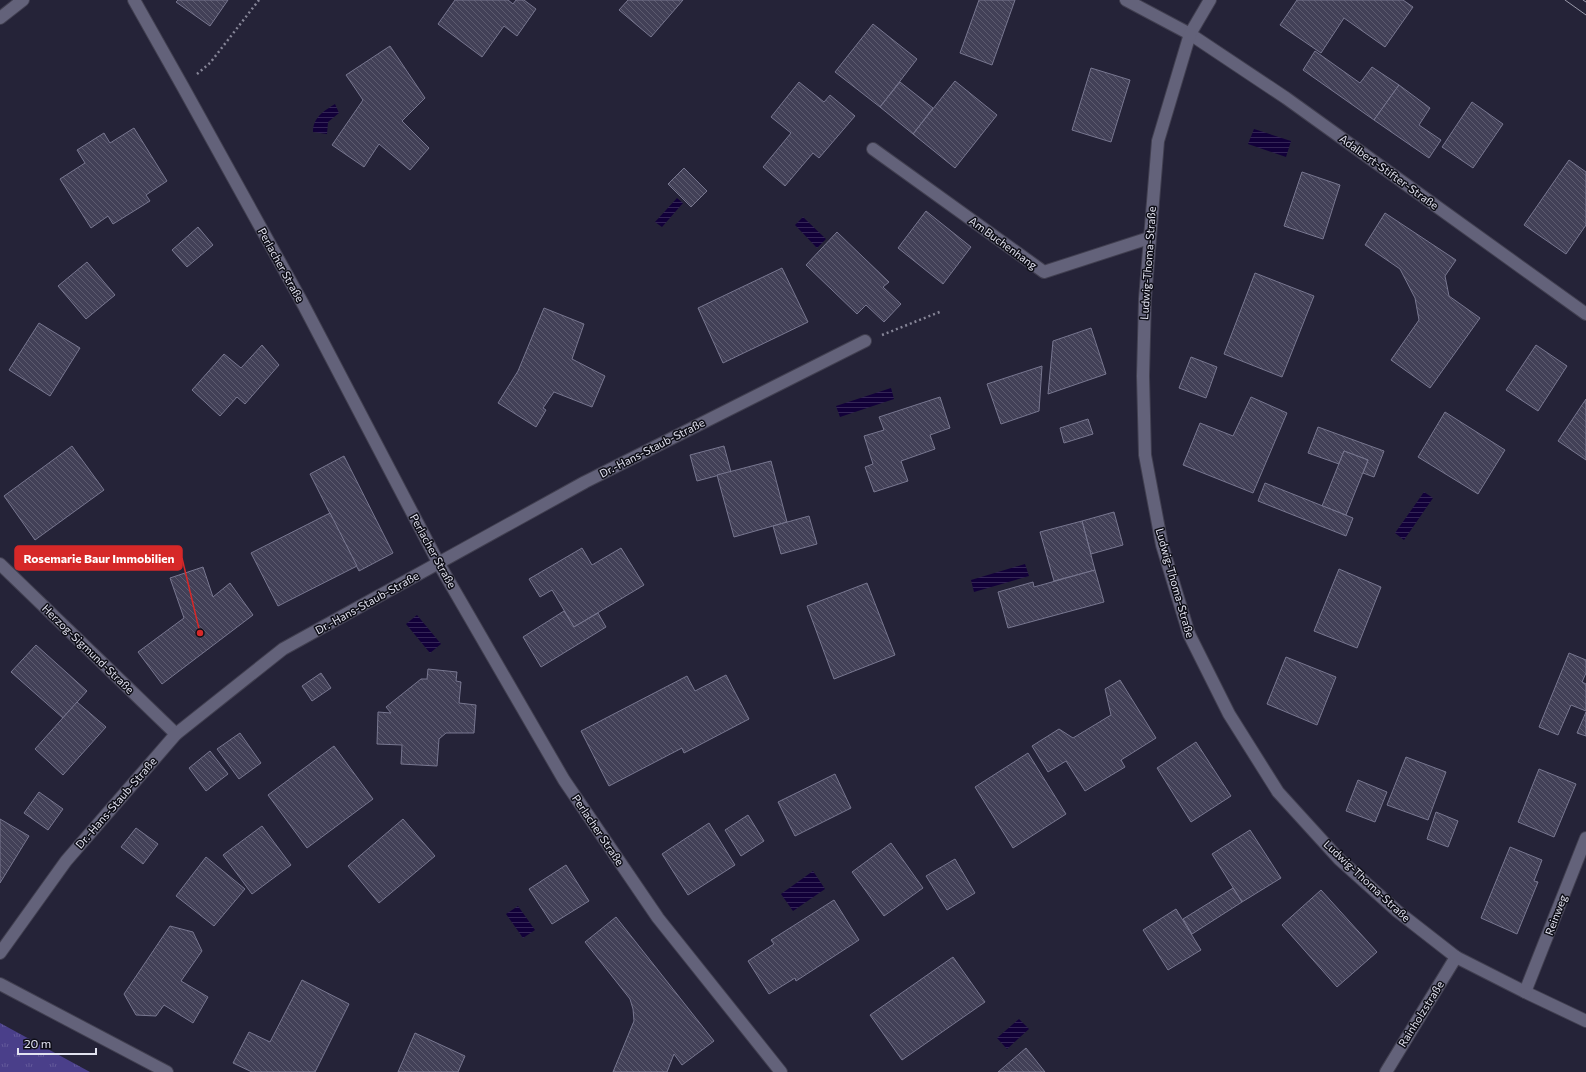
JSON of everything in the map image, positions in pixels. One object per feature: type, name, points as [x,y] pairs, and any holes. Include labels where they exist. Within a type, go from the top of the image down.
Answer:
[{"type":"street","points":[[0,18],[23,0]]},
{"type":"street","name":"Perlacher Straße","points":[[134,0],[303,304],[439,564],[564,780],[658,918],[781,1072]]},
{"type":"street","name":"Adalbert-Stifter-Straße","points":[[1126,0],[1190,34],[1286,98],[1586,314]]},
{"type":"street","name":"Ludwig-Thoma-Straße","points":[[1210,0],[1190,34],[1158,141],[1148,238],[1145,299],[1143,368],[1145,455],[1162,545],[1189,634],[1229,714],[1278,792],[1345,864],[1397,911],[1456,957],[1586,1021]]},
{"type":"street","name":"Am Buchenhang","points":[[873,150],[1044,272],[1148,238]]},
{"type":"street","name":"Dr.-Hans-Staub-Straße","points":[[0,953],[66,861],[176,734],[283,649],[439,564],[584,482],[865,341]]},
{"type":"street","name":"Herzog-Sigmund-Straße","points":[[0,564],[176,734]]},
{"type":"street","name":"Reinweg","points":[[1525,992],[1586,838]]},
{"type":"street","name":"Rainholzstraße","points":[[1386,1072],[1456,957]]},
{"type":"street","points":[[0,984],[167,1072]]},
{"type":"path","points":[[183,87],[210,63],[259,0]]},
{"type":"path","points":[[865,341],[942,311]]},
{"type":"green space","points":[[0,1023],[90,1072],[0,1072]]},
{"type":"shaded area","points":[[335,104],[339,113],[328,122],[327,134],[313,132],[313,127],[317,118]]},
{"type":"shaded area","points":[[1254,129],[1291,141],[1286,157],[1248,144]]},
{"type":"shaded area","points":[[677,198],[683,203],[662,227],[655,222]]},
{"type":"shaded area","points":[[803,217],[826,239],[817,248],[795,225]]},
{"type":"shaded area","points":[[891,388],[894,399],[840,417],[836,406]]},
{"type":"shaded area","points":[[1424,492],[1433,498],[1404,540],[1395,533]]},
{"type":"shaded area","points":[[1025,564],[1029,576],[974,592],[971,580]]},
{"type":"shaded area","points":[[417,615],[441,644],[430,653],[406,624]]},
{"type":"shaded area","points":[[813,871],[825,889],[793,911],[781,894]]},
{"type":"shaded area","points":[[518,906],[535,930],[523,938],[506,914]]},
{"type":"shaded area","points":[[1019,1019],[1029,1029],[1007,1049],[997,1038]]},
{"type":"building","points":[[178,0],[228,0],[210,26],[176,2]]},
{"type":"building","points":[[455,0],[508,0],[513,4],[516,0],[524,0],[536,9],[517,36],[504,26],[482,57],[438,24]]},
{"type":"building","points":[[628,0],[683,0],[651,37],[619,10]]},
{"type":"building","points":[[979,0],[1015,0],[992,65],[960,53]]},
{"type":"building","points":[[1297,0],[1403,0],[1413,7],[1385,47],[1344,18],[1321,53],[1280,25]]},
{"type":"building","points":[[873,24],[917,59],[880,107],[835,72]]},
{"type":"building","points":[[390,46],[425,98],[402,121],[429,148],[410,170],[379,144],[364,167],[332,145],[363,100],[346,75]]},
{"type":"building","points":[[1315,51],[1360,83],[1372,67],[1399,85],[1374,120],[1303,70]]},
{"type":"building","points":[[1091,68],[1130,80],[1111,142],[1072,130]]},
{"type":"building","points":[[955,81],[997,115],[955,168],[913,134]]},
{"type":"building","points":[[799,82],[824,102],[830,95],[855,116],[819,158],[813,153],[785,186],[763,167],[791,133],[771,117]]},
{"type":"building","points":[[900,82],[933,108],[913,134],[880,107]]},
{"type":"building","points":[[1399,85],[1430,108],[1419,125],[1441,140],[1429,158],[1374,120]]},
{"type":"building","points":[[1472,102],[1503,124],[1473,168],[1442,147]]},
{"type":"building","points":[[134,128],[167,181],[146,195],[150,201],[113,224],[108,216],[91,228],[60,179],[85,163],[77,150],[104,133],[110,143]]},
{"type":"building","points":[[1569,160],[1586,172],[1586,225],[1566,254],[1524,225]]},
{"type":"building","points":[[684,168],[707,191],[691,207],[668,184]]},
{"type":"building","points":[[1302,172],[1340,185],[1323,239],[1284,226]]},
{"type":"building","points":[[926,211],[971,247],[943,284],[898,248]]},
{"type":"building","points":[[1385,213],[1456,260],[1445,276],[1449,296],[1480,318],[1430,388],[1391,360],[1419,320],[1415,298],[1400,269],[1365,245]]},
{"type":"building","points":[[198,227],[213,245],[187,267],[172,250]]},
{"type":"building","points":[[837,232],[889,282],[883,287],[901,304],[884,322],[866,305],[857,314],[806,265]]},
{"type":"building","points":[[87,262],[115,295],[86,319],[58,286]]},
{"type":"building","points":[[782,268],[808,322],[723,363],[698,308]]},
{"type":"building","points":[[1255,273],[1314,296],[1282,377],[1224,354]]},
{"type":"building","points":[[544,308],[584,324],[572,359],[605,376],[592,407],[554,392],[543,408],[546,410],[536,427],[498,403],[518,371]]},
{"type":"building","points":[[39,323],[80,348],[50,396],[9,370]]},
{"type":"building","points":[[1091,328],[1106,374],[1048,394],[1053,341]]},
{"type":"building","points":[[262,345],[279,365],[245,404],[237,397],[220,416],[192,390],[224,354],[241,368]]},
{"type":"building","points":[[1536,345],[1567,366],[1538,411],[1506,390]]},
{"type":"building","points":[[1191,357],[1217,367],[1206,398],[1179,388]]},
{"type":"building","points":[[1042,366],[1039,411],[1001,424],[987,384]]},
{"type":"building","points":[[940,397],[950,428],[930,435],[935,449],[901,461],[908,481],[874,492],[865,467],[873,464],[864,436],[884,430],[879,417]]},
{"type":"building","points":[[1251,397],[1287,413],[1253,493],[1183,465],[1200,423],[1233,436]]},
{"type":"building","points":[[1586,399],[1586,460],[1558,441]]},
{"type":"building","points":[[1445,412],[1505,450],[1478,494],[1418,457]]},
{"type":"building","points":[[1088,419],[1093,434],[1064,443],[1060,428]]},
{"type":"building","points":[[1318,427],[1384,451],[1374,477],[1363,473],[1368,460],[1344,451],[1339,464],[1308,453]]},
{"type":"building","points":[[72,446],[104,490],[35,540],[4,496]]},
{"type":"building","points":[[724,446],[731,472],[697,481],[690,455]]},
{"type":"building","points":[[1344,451],[1368,460],[1346,515],[1322,506]]},
{"type":"building","points":[[344,456],[393,553],[359,571],[310,474]]},
{"type":"building","points":[[771,461],[787,522],[734,537],[717,475]]},
{"type":"building","points":[[1265,483],[1353,518],[1346,536],[1258,501]]},
{"type":"building","points":[[1114,512],[1123,545],[1091,554],[1082,521]]},
{"type":"building","points":[[330,513],[357,566],[278,606],[251,553]]},
{"type":"building","points":[[809,516],[817,544],[781,554],[773,526]]},
{"type":"building","points":[[1082,521],[1095,570],[1054,581],[1040,532]]},
{"type":"building","points":[[582,548],[592,565],[621,548],[644,585],[574,627],[552,590],[540,597],[529,579]]},
{"type":"building","points":[[203,567],[213,597],[230,583],[253,615],[162,684],[138,652],[184,618],[170,578]]},
{"type":"building","points":[[1339,569],[1381,587],[1357,648],[1314,631]]},
{"type":"building","points":[[1095,570],[1104,602],[1008,628],[998,592],[1033,582],[1034,587]]},
{"type":"building","points":[[867,583],[895,655],[834,679],[807,606]]},
{"type":"building","points":[[564,611],[574,627],[598,613],[606,627],[541,667],[523,637]]},
{"type":"building","points":[[36,645],[87,691],[63,718],[11,672]]},
{"type":"building","points":[[1569,653],[1586,660],[1586,673],[1582,682],[1586,684],[1586,711],[1571,705],[1558,735],[1539,727]]},
{"type":"building","points":[[1286,657],[1336,677],[1317,725],[1267,704]]},
{"type":"building","points":[[428,669],[457,672],[456,681],[461,682],[459,703],[476,705],[474,733],[446,733],[439,739],[437,766],[401,764],[402,745],[377,744],[378,712],[391,713],[386,707],[421,679],[427,679]]},
{"type":"building","points":[[321,673],[331,688],[312,701],[302,686]]},
{"type":"building","points":[[726,675],[749,719],[684,753],[682,748],[609,786],[581,731],[687,676],[695,691]]},
{"type":"building","points":[[1120,680],[1156,738],[1121,760],[1125,767],[1085,791],[1066,761],[1048,772],[1032,746],[1059,729],[1073,738],[1111,715],[1105,689]]},
{"type":"building","points":[[77,702],[106,727],[63,775],[35,749]]},
{"type":"building","points":[[1586,712],[1586,736],[1577,733]]},
{"type":"building","points":[[240,733],[261,763],[239,779],[217,749]]},
{"type":"building","points":[[1196,742],[1231,796],[1191,822],[1157,768]]},
{"type":"building","points":[[334,746],[373,799],[307,848],[268,795]]},
{"type":"building","points":[[210,751],[228,774],[206,791],[189,768]]},
{"type":"building","points":[[1028,753],[1066,814],[1013,848],[975,787]]},
{"type":"building","points":[[1406,757],[1446,772],[1428,820],[1387,805]]},
{"type":"building","points":[[1539,769],[1576,784],[1554,837],[1518,822]]},
{"type":"building","points":[[835,774],[851,808],[795,836],[778,802]]},
{"type":"building","points":[[1358,780],[1387,792],[1375,822],[1346,811]]},
{"type":"building","points":[[39,792],[63,809],[48,830],[24,813]]},
{"type":"building","points":[[1436,812],[1458,821],[1448,847],[1427,839]]},
{"type":"building","points":[[748,815],[764,841],[741,856],[725,830]]},
{"type":"building","points":[[0,819],[29,836],[0,883]]},
{"type":"building","points":[[403,819],[435,856],[379,903],[348,866]]},
{"type":"building","points":[[709,823],[735,865],[688,895],[662,854]]},
{"type":"building","points":[[262,826],[291,865],[252,894],[223,855]]},
{"type":"building","points":[[136,828],[158,844],[143,864],[121,847]]},
{"type":"building","points":[[1250,830],[1281,878],[1242,902],[1212,854]]},
{"type":"building","points":[[891,843],[923,888],[884,916],[852,872]]},
{"type":"building","points":[[1510,847],[1542,860],[1534,881],[1538,882],[1517,934],[1481,918]]},
{"type":"building","points":[[206,857],[245,889],[214,926],[176,896]]},
{"type":"building","points":[[955,859],[975,893],[947,910],[926,876]]},
{"type":"building","points":[[566,865],[589,901],[552,924],[529,889]]},
{"type":"building","points":[[1233,888],[1242,902],[1192,934],[1183,919]]},
{"type":"building","points":[[1321,890],[1377,952],[1337,987],[1282,925]]},
{"type":"building","points":[[834,900],[859,940],[796,981],[795,978],[769,994],[748,961],[774,944],[771,940]]},
{"type":"building","points":[[1176,909],[1201,950],[1168,970],[1143,930]]},
{"type":"building","points":[[616,917],[714,1041],[682,1065],[674,1054],[667,1072],[613,1072],[634,1021],[633,1009],[630,999],[585,942]]},
{"type":"building","points":[[170,926],[193,932],[202,951],[181,981],[208,997],[193,1023],[164,1005],[156,1016],[136,1015],[124,994]]},
{"type":"building","points":[[953,957],[985,1002],[902,1060],[870,1015]]},
{"type":"building","points":[[302,980],[349,1004],[315,1072],[252,1072],[233,1063],[249,1032],[270,1042]]},
{"type":"building","points":[[415,1033],[465,1056],[458,1072],[398,1072]]},
{"type":"building","points":[[1026,1048],[1045,1072],[998,1072]]},
{"type":"tram line","points":[[1565,0],[1586,15]]},
{"type":"place","name":"Rosemarie Baur Immobilien","points":[[200,633]]}]
